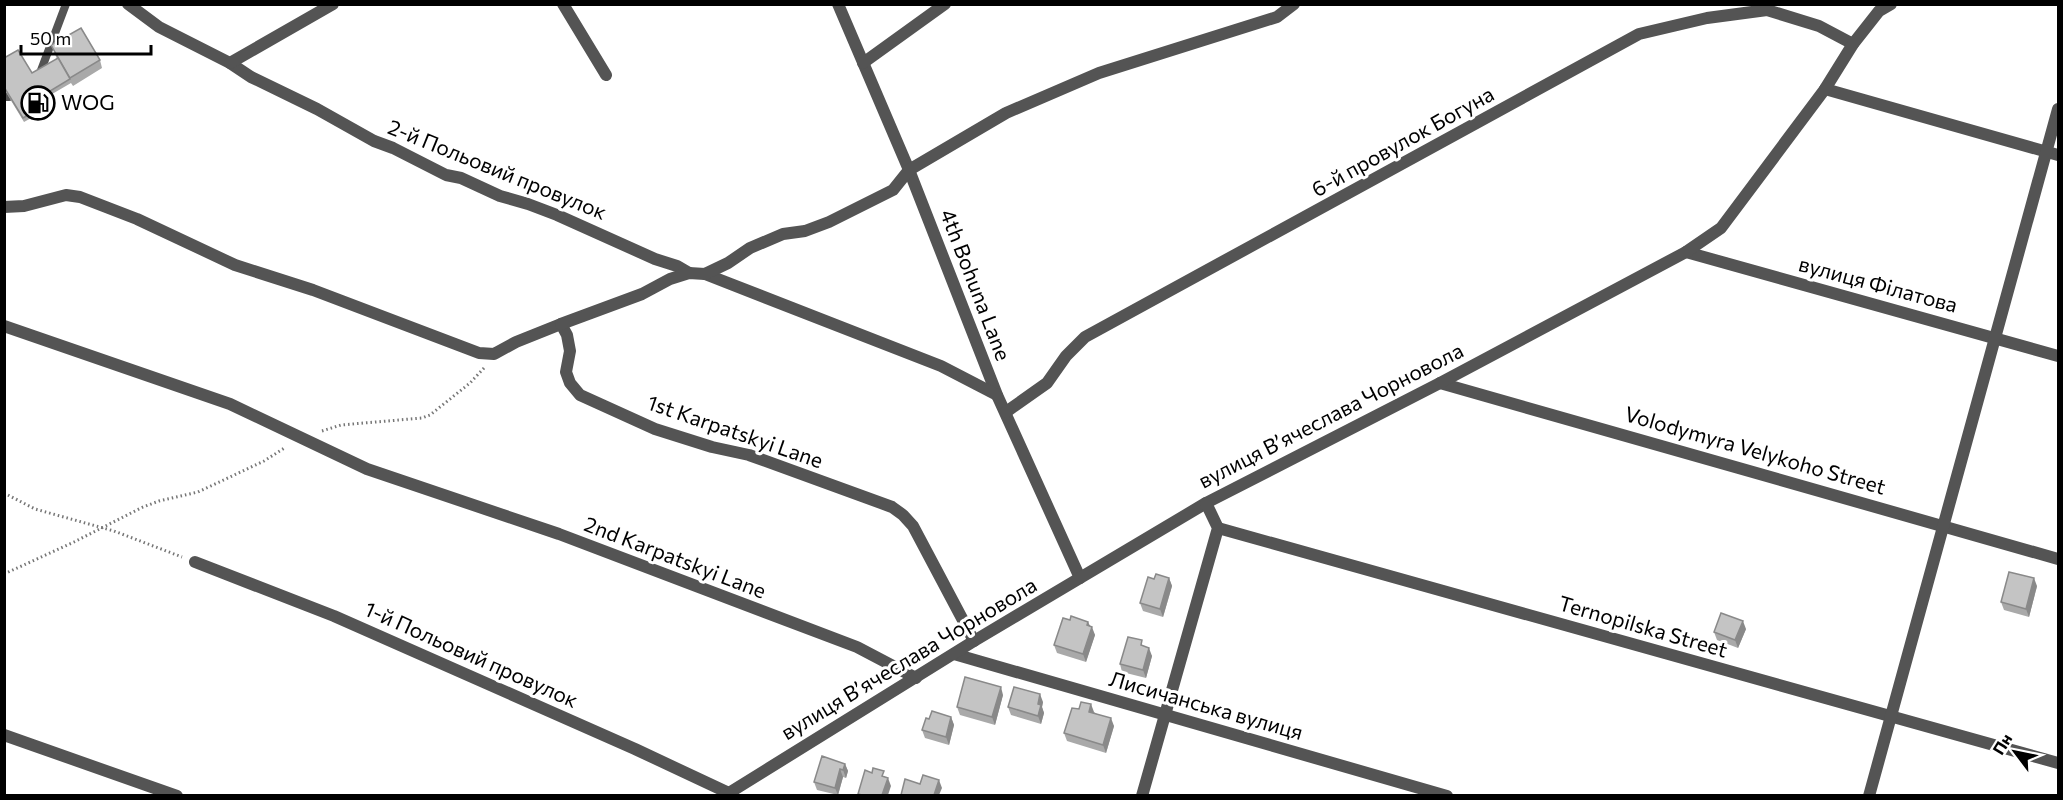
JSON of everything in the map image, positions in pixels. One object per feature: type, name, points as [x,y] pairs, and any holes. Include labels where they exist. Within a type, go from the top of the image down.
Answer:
[{"type":"street","name":"2-й Польовий провулок","points":[[128,4],[159,27],[374,141],[446,175],[461,178],[500,196],[557,215],[689,273]]},
{"type":"street","points":[[230,63],[333,4]]},
{"type":"street","points":[[563,4],[606,75]]},
{"type":"street","name":"4th Bohuna Lane","points":[[838,4],[909,170],[997,395],[1080,578]]},
{"type":"street","points":[[863,63],[945,4]]},
{"type":"street","points":[[705,274],[728,263],[750,248],[783,234],[805,231],[829,222],[893,190],[909,170],[1016,109],[1099,73],[1277,17],[1294,4]]},
{"type":"street","name":"вулиця Вʼячеслава Чорновола","points":[[728,795],[974,640],[1206,503],[1440,383],[1686,252],[1721,228],[1825,89],[1853,44],[1880,11],[1891,4]]},
{"type":"street","name":"6-й провулок Богуна","points":[[1006,412],[1047,383],[1066,356],[1085,338],[1639,34],[1707,18],[1767,10],[1819,26],[1853,44]]},
{"type":"street","points":[[1825,89],[2053,154]]},
{"type":"street","points":[[1869,795],[1996,337],[2053,154],[2058,109]]},
{"type":"street","points":[[4,207],[24,206],[66,195],[80,197],[137,219],[235,265],[313,290],[479,353],[494,354],[516,342],[642,294],[670,279],[689,273],[705,274],[941,366],[997,395]]},
{"type":"street","name":"вулиця Філатова","points":[[1686,252],[2058,356]]},
{"type":"street","name":"1st Karpatskyi Lane","points":[[561,324],[567,335],[570,351],[566,372],[570,383],[580,395],[655,429],[712,447],[749,455],[875,500],[903,514],[913,526],[974,640]]},
{"type":"street","name":"2nd Karpatskyi Lane","points":[[4,326],[230,404],[367,469],[559,534],[857,647],[916,678]]},
{"type":"street","name":"Volodymyra Velykoho Street","points":[[1440,383],[2058,559]]},
{"type":"street","points":[[1142,795],[1218,528],[1206,503]]},
{"type":"street","name":"Ternopilska Street","points":[[1218,528],[2058,763]]},
{"type":"street","name":"1-й Польовий провулок","points":[[195,562],[334,616],[635,749],[728,795]]},
{"type":"street","name":"Лисичанська вулиця","points":[[954,654],[1447,795]]},
{"type":"street","points":[[4,735],[177,795]]},
{"type":"lane","points":[[40,74],[66,4]]},
{"type":"path","points":[[4,574],[159,501],[198,492],[264,461],[302,438],[341,425],[422,418],[430,415],[470,383],[494,354]]},
{"type":"path","points":[[4,493],[35,509],[102,528],[195,562]]},
{"type":"building","points":[[81,28],[100,60],[70,78],[51,45]]},
{"type":"building","points":[[18,50],[32,73],[58,58],[70,79],[45,94],[50,103],[23,118],[4,87],[4,58]]},
{"type":"building","points":[[2009,572],[2034,578],[2026,609],[2001,602]]},
{"type":"building","points":[[1156,574],[1169,578],[1160,609],[1140,603],[1148,577],[1154,579]]},
{"type":"building","points":[[1721,613],[1743,621],[1735,640],[1714,632]]},
{"type":"building","points":[[1071,616],[1088,622],[1087,625],[1092,627],[1083,654],[1054,645],[1063,618],[1070,620]]},
{"type":"building","points":[[1128,637],[1142,640],[1141,645],[1149,648],[1143,670],[1120,664]]},
{"type":"building","points":[[965,677],[1001,687],[992,717],[957,707]]},
{"type":"building","points":[[1014,687],[1040,694],[1038,704],[1041,705],[1038,716],[1008,707]]},
{"type":"building","points":[[1081,702],[1091,704],[1089,712],[1111,718],[1103,745],[1064,733],[1072,708],[1079,709]]},
{"type":"building","points":[[932,711],[951,717],[946,737],[922,730],[926,718],[929,719]]},
{"type":"building","points":[[822,756],[845,764],[843,770],[840,769],[835,788],[814,782]]},
{"type":"building","points":[[873,768],[884,771],[882,776],[888,778],[882,795],[858,794],[865,770],[872,773]]},
{"type":"building","points":[[923,775],[939,780],[934,795],[901,795],[905,779],[920,784]]},
{"type":"place","name":"WOG","points":[[38,103]]}]
